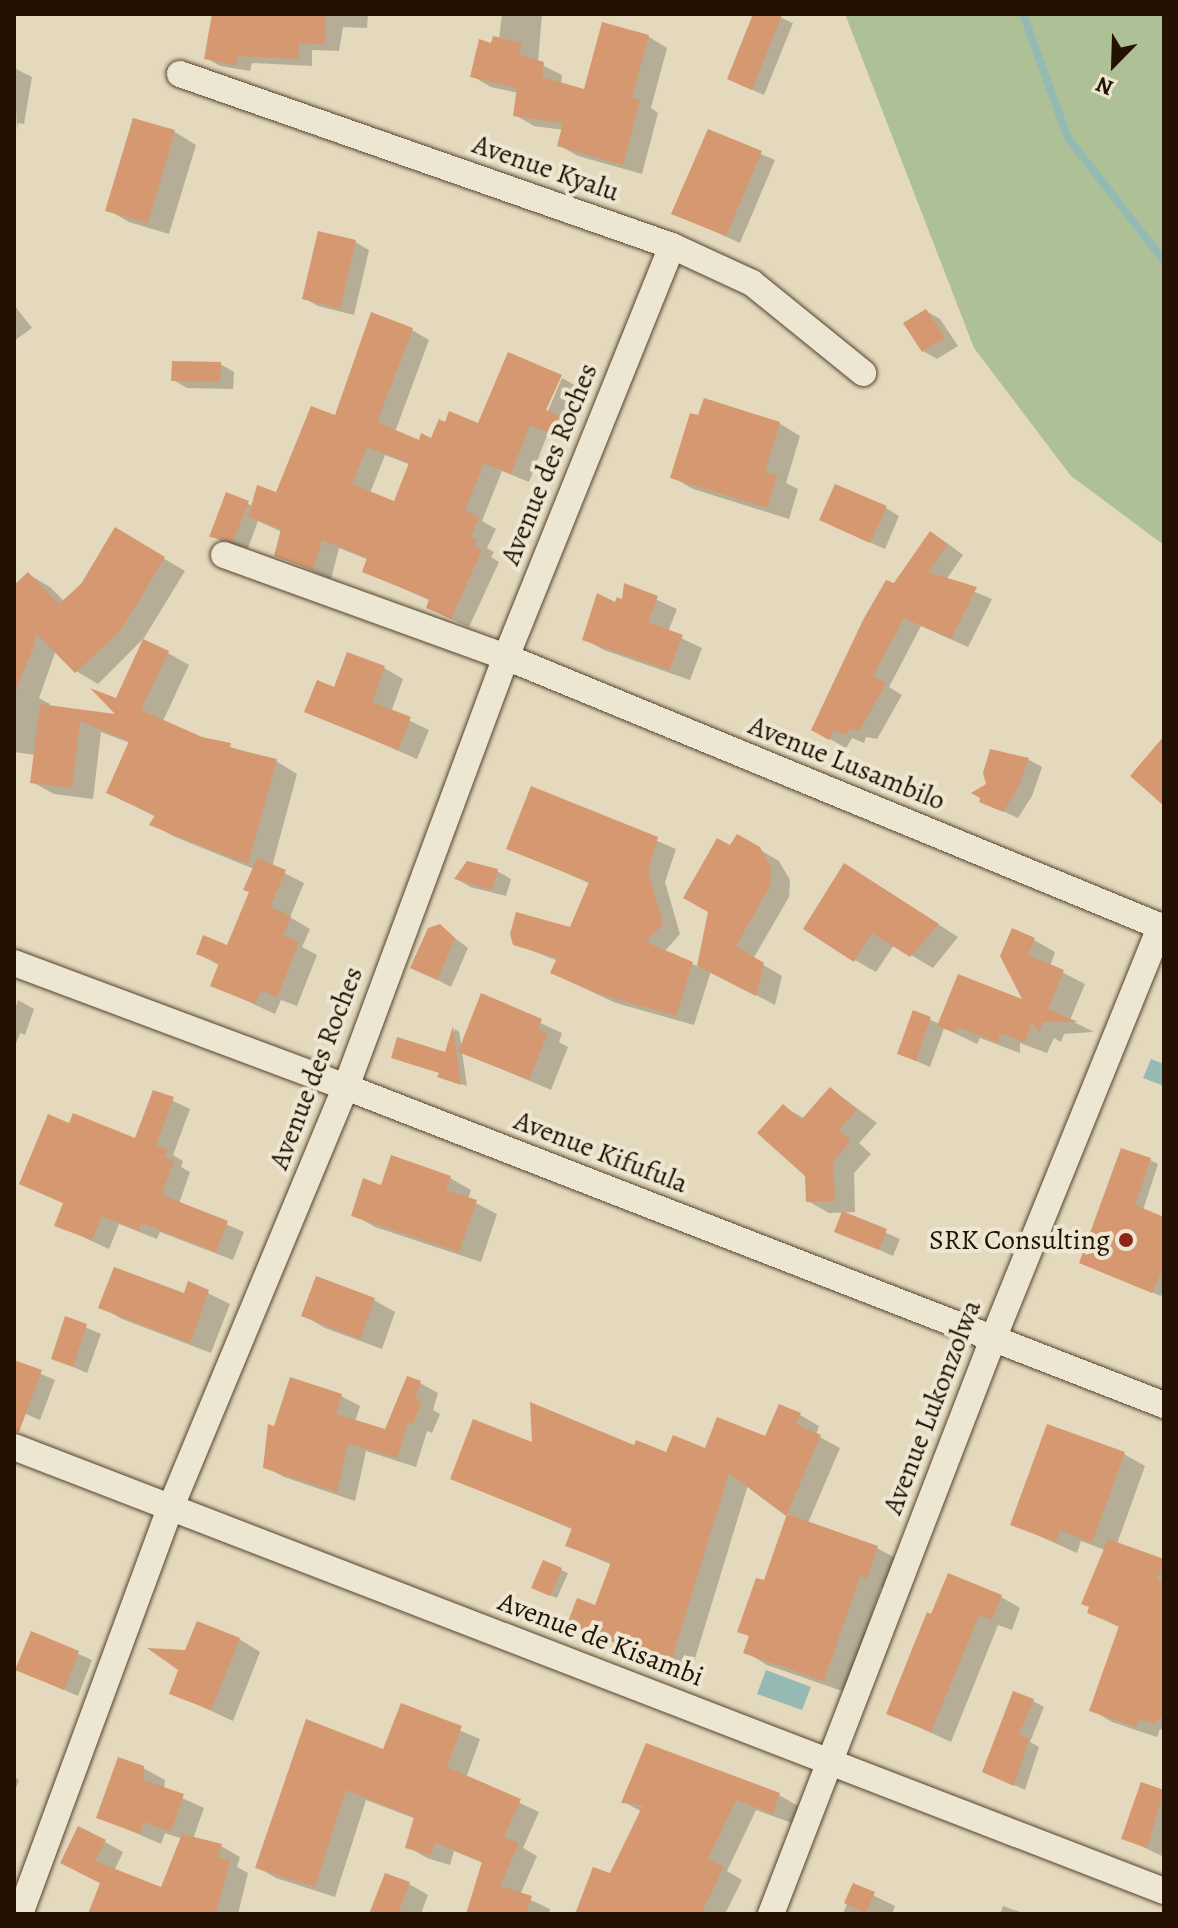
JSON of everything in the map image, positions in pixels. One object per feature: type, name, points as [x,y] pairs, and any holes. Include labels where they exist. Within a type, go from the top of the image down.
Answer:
[{"type":"street","name":"Avenue Kyalu","points":[[180,74],[672,246],[752,283],[863,373]]},
{"type":"street","name":"Avenue des Roches","points":[[20,1914],[170,1509],[346,1087],[506,657],[672,246]]},
{"type":"street","name":"Avenue Lusambilo","points":[[224,555],[506,657],[1162,927]]},
{"type":"street","name":"Avenue Lukonzolwa","points":[[771,1914],[993,1339],[1162,927]]},
{"type":"street","name":"Avenue Kifufula","points":[[14,963],[346,1087],[1164,1405]]},
{"type":"street","name":"Avenue de Kisambi","points":[[14,1447],[1164,1891]]},
{"type":"green space","points":[[845,14],[1164,14],[1164,545],[1071,476],[974,348]]},
{"type":"water","points":[[1151,1059],[1164,1064],[1164,1086],[1143,1078]]},
{"type":"water","points":[[766,1670],[811,1687],[802,1710],[757,1694]]},
{"type":"building","points":[[212,14],[326,14],[325,44],[299,43],[298,59],[238,56],[236,65],[204,59]]},
{"type":"building","points":[[753,14],[782,14],[752,90],[727,79]]},
{"type":"building","points":[[602,22],[649,35],[632,98],[640,100],[623,165],[557,146],[563,123],[513,116],[517,88],[470,77],[479,39],[491,43],[493,36],[522,43],[519,55],[544,62],[542,77],[584,89]]},
{"type":"building","points":[[133,118],[175,130],[148,223],[105,211]]},
{"type":"building","points":[[708,129],[762,151],[726,236],[671,214]]},
{"type":"building","points":[[318,231],[356,240],[340,309],[302,299]]},
{"type":"building","points":[[926,309],[945,338],[922,352],[903,323]]},
{"type":"building","points":[[371,312],[413,328],[377,422],[419,440],[421,433],[431,438],[439,419],[445,422],[449,411],[478,423],[508,352],[562,375],[546,410],[560,416],[552,434],[530,425],[511,474],[484,463],[465,510],[479,517],[471,537],[477,540],[474,546],[482,550],[451,619],[426,608],[429,599],[362,572],[367,558],[322,540],[313,570],[274,556],[281,529],[248,517],[257,485],[276,492],[311,406],[335,415]],"holes":[[[367,447],[409,463],[394,501],[352,484]]]},
{"type":"building","points":[[172,361],[221,362],[220,382],[171,381]]},
{"type":"building","points":[[704,398],[780,422],[765,472],[777,475],[767,508],[670,478],[690,413],[698,415]]},
{"type":"building","points":[[835,484],[887,506],[870,543],[819,520]]},
{"type":"building","points":[[226,492],[249,501],[233,541],[209,537]]},
{"type":"building","points":[[115,527],[165,557],[121,630],[75,673],[36,633],[34,646],[14,694],[14,585],[28,572],[59,604],[81,584]]},
{"type":"building","points":[[930,531],[948,544],[928,572],[977,587],[951,639],[904,618],[873,676],[886,683],[860,730],[849,729],[847,735],[834,730],[829,740],[811,730],[863,620],[886,580],[894,583]]},
{"type":"building","points":[[624,583],[658,596],[648,622],[683,635],[669,670],[582,640],[597,593],[615,602],[617,597],[622,599]]},
{"type":"building","points":[[143,639],[169,651],[141,710],[202,737],[231,743],[230,748],[277,759],[248,864],[149,825],[155,815],[106,793],[129,741],[80,721],[72,788],[30,783],[40,704],[115,714],[90,688],[116,698]]},
{"type":"building","points":[[347,652],[385,666],[372,702],[411,717],[398,750],[304,712],[317,680],[334,687]]},
{"type":"building","points":[[1164,736],[1164,806],[1130,776]]},
{"type":"building","points":[[990,749],[1029,758],[1018,788],[1003,812],[979,802],[980,798],[971,793],[986,784],[983,773]]},
{"type":"building","points":[[531,786],[658,837],[648,871],[663,924],[646,942],[693,962],[676,1016],[596,993],[550,973],[557,958],[513,945],[510,934],[516,912],[570,927],[589,882],[506,849]]},
{"type":"building","points":[[737,834],[760,847],[771,868],[770,886],[736,946],[764,963],[756,996],[697,966],[708,912],[683,898],[717,838],[730,845]]},
{"type":"building","points":[[257,858],[286,870],[270,907],[291,916],[283,936],[299,942],[277,997],[261,990],[255,1004],[210,986],[219,963],[196,954],[203,935],[227,945],[249,892],[243,890]]},
{"type":"building","points":[[467,861],[498,869],[492,890],[454,879]]},
{"type":"building","points":[[844,863],[939,924],[910,957],[872,933],[854,962],[803,929]]},
{"type":"building","points":[[440,924],[455,938],[437,980],[410,968],[428,928]]},
{"type":"building","points":[[1012,928],[1035,938],[1028,955],[1064,970],[1048,1009],[1078,1022],[1043,1022],[1039,1032],[1032,1022],[1025,1042],[999,1033],[999,1043],[958,1027],[955,1033],[937,1026],[958,974],[1022,999],[1000,956]]},
{"type":"building","points":[[481,993],[542,1019],[538,1029],[548,1033],[529,1080],[458,1052]]},
{"type":"building","points":[[913,1010],[931,1017],[916,1061],[897,1054]]},
{"type":"building","points":[[453,1026],[461,1085],[437,1077],[439,1073],[391,1058],[397,1037],[445,1052]]},
{"type":"building","points":[[830,1087],[857,1110],[839,1130],[851,1141],[833,1161],[835,1201],[806,1202],[805,1176],[757,1133],[783,1104],[801,1120]]},
{"type":"building","points":[[153,1090],[174,1097],[156,1145],[167,1149],[164,1157],[174,1160],[162,1195],[228,1221],[216,1252],[142,1223],[139,1231],[102,1216],[92,1240],[54,1226],[63,1203],[19,1184],[48,1114],[69,1123],[73,1113],[135,1138]]},
{"type":"building","name":"SRK Consulting","points":[[1121,1148],[1151,1158],[1135,1205],[1164,1217],[1164,1266],[1152,1293],[1079,1263]]},
{"type":"building","points":[[391,1155],[451,1176],[446,1190],[477,1200],[459,1252],[351,1216],[363,1178],[381,1185]]},
{"type":"building","points":[[842,1211],[887,1229],[879,1250],[834,1232]]},
{"type":"building","points":[[114,1267],[184,1293],[188,1281],[209,1290],[190,1343],[98,1308]]},
{"type":"building","points":[[316,1276],[375,1298],[360,1339],[301,1316]]},
{"type":"building","points":[[65,1316],[87,1324],[73,1367],[51,1359]]},
{"type":"building","points":[[14,1360],[42,1370],[19,1432],[14,1431]]},
{"type":"building","points":[[407,1376],[421,1381],[415,1399],[422,1402],[413,1424],[408,1422],[397,1458],[348,1443],[337,1492],[263,1468],[268,1424],[274,1426],[290,1377],[342,1394],[336,1414],[385,1429]]},
{"type":"building","points":[[530,1402],[634,1445],[636,1440],[666,1452],[673,1435],[705,1448],[717,1417],[765,1436],[779,1404],[801,1413],[796,1424],[821,1435],[786,1516],[729,1473],[670,1665],[567,1624],[577,1598],[595,1605],[611,1562],[565,1546],[572,1528],[450,1479],[473,1419],[532,1442]]},
{"type":"building","points":[[1047,1424],[1125,1452],[1092,1543],[1060,1530],[1056,1542],[1010,1525]]},
{"type":"building","points":[[787,1514],[878,1546],[867,1579],[860,1576],[824,1681],[743,1653],[749,1636],[737,1632],[756,1578],[764,1580]]},
{"type":"building","points":[[1108,1539],[1164,1559],[1157,1580],[1164,1583],[1164,1714],[1154,1724],[1139,1719],[1136,1727],[1089,1711],[1119,1626],[1087,1613],[1089,1607],[1081,1604]]},
{"type":"building","points":[[543,1560],[562,1568],[550,1596],[531,1588]]},
{"type":"building","points":[[948,1573],[1002,1595],[992,1620],[979,1615],[931,1732],[886,1714],[927,1612],[931,1614]]},
{"type":"building","points":[[197,1621],[240,1638],[211,1710],[169,1694],[178,1670],[147,1648],[185,1650]]},
{"type":"building","points":[[31,1631],[79,1651],[64,1690],[15,1670]]},
{"type":"building","points":[[1013,1691],[1034,1699],[1019,1735],[1029,1739],[1014,1786],[982,1772]]},
{"type":"building","points":[[401,1703],[462,1726],[447,1767],[521,1799],[504,1837],[519,1843],[500,1886],[532,1896],[526,1914],[466,1914],[482,1862],[435,1842],[431,1855],[405,1848],[414,1817],[346,1790],[315,1887],[255,1868],[306,1719],[383,1749]]},
{"type":"building","points":[[646,1743],[780,1793],[773,1814],[736,1800],[708,1859],[724,1867],[701,1914],[575,1914],[593,1867],[610,1873],[643,1805],[621,1803]]},
{"type":"building","points":[[118,1757],[144,1766],[143,1780],[184,1794],[171,1832],[144,1822],[140,1834],[96,1818]]},
{"type":"building","points":[[1141,1782],[1164,1790],[1147,1848],[1121,1839]]},
{"type":"building","points":[[78,1826],[106,1840],[95,1861],[161,1887],[182,1834],[222,1844],[218,1857],[230,1860],[216,1914],[88,1914],[100,1883],[60,1863]]},
{"type":"building","points":[[385,1873],[410,1882],[398,1914],[369,1914]]},
{"type":"building","points":[[853,1883],[875,1892],[866,1913],[844,1903]]},
{"type":"waterway","points":[[1023,14],[1068,138],[1164,261]]},
{"type":"place","name":"SRK Consulting","points":[[1126,1240]]}]
